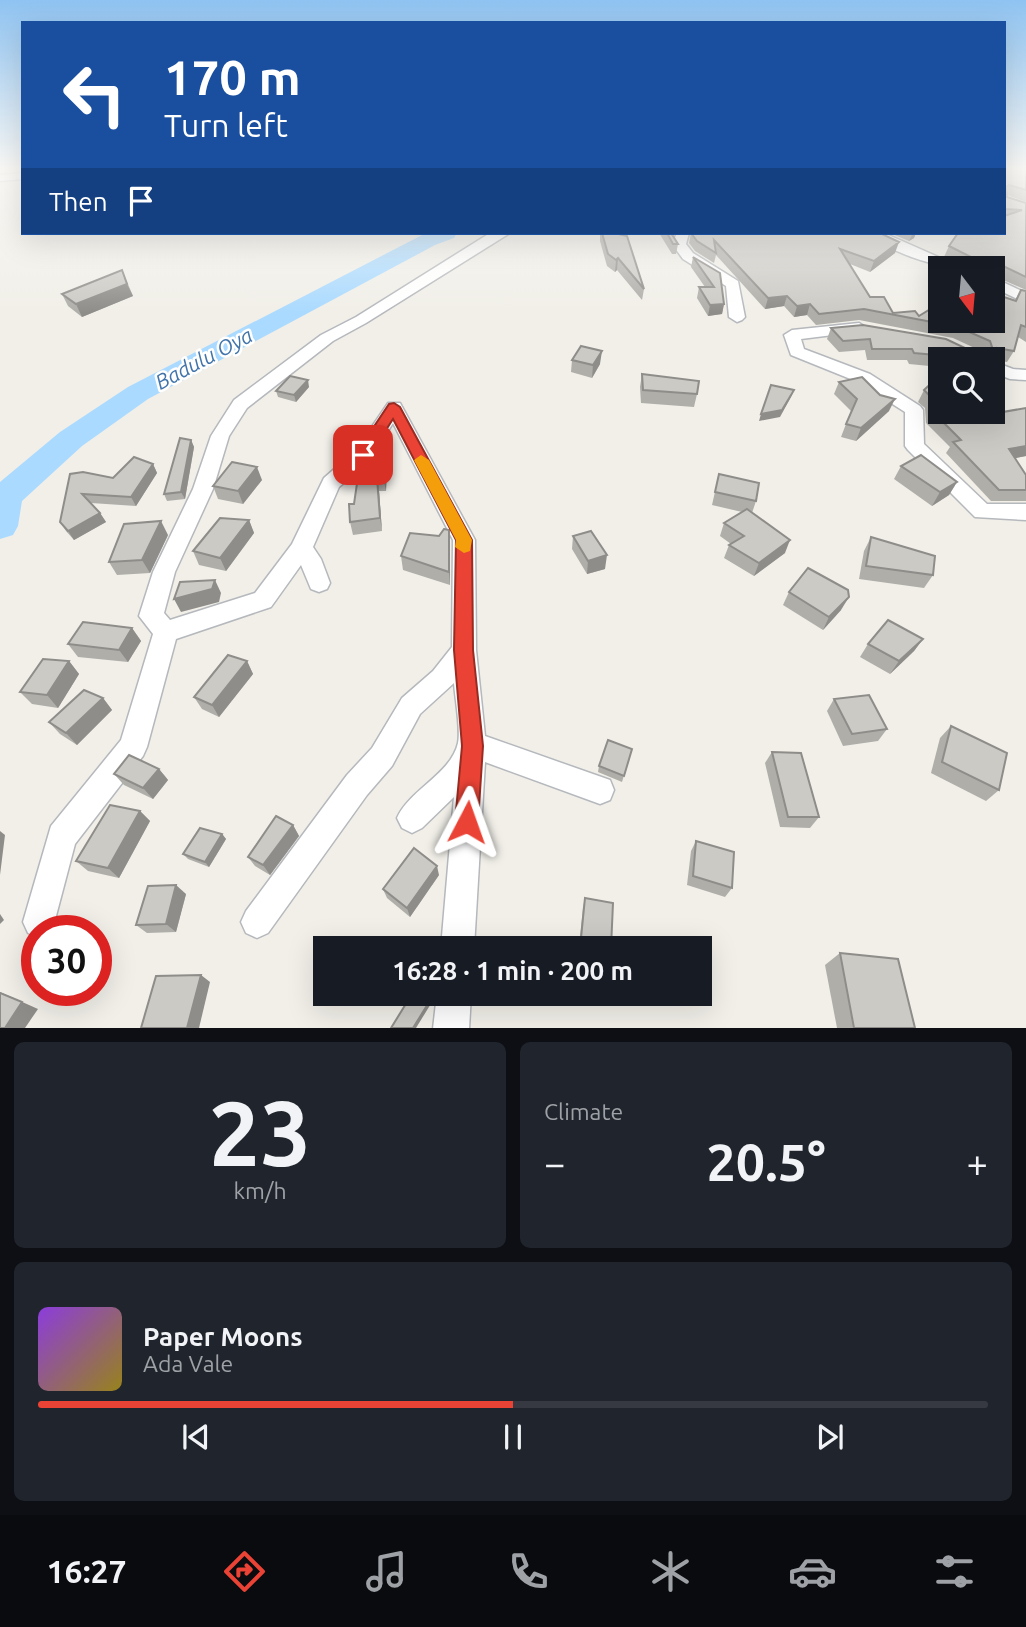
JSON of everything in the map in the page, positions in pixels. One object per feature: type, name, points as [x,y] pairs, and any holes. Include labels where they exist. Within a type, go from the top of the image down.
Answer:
[{"type":"street","points":[[166,632],[151,616],[164,572],[203,489],[220,436],[240,404],[327,338],[361,320],[498,235]]},
{"type":"street","points":[[682,235],[679,244],[688,256],[733,284],[737,317]]},
{"type":"street","points":[[878,235],[928,257]]},
{"type":"street","points":[[710,270],[728,271]]},
{"type":"street","points":[[1005,288],[1026,299]]},
{"type":"street","points":[[872,330],[859,328],[792,335],[797,352],[864,377],[914,410],[915,446],[982,512],[1026,512]]},
{"type":"street","points":[[1005,372],[1026,375]]},
{"type":"street","points":[[166,632],[263,600],[301,548],[331,482],[363,455],[394,407],[464,540],[464,650],[472,746],[458,936]]},
{"type":"street","points":[[301,548],[310,559],[319,583]]},
{"type":"street","points":[[41,915],[62,837],[132,747],[166,632]]},
{"type":"street","points":[[257,922],[357,785],[382,757],[411,706],[442,679],[464,650]]},
{"type":"street","points":[[472,746],[510,755],[600,790]]},
{"type":"street","points":[[412,818],[453,778],[472,746]]},
{"type":"street","points":[[451,1028],[453,1006]]},
{"type":"building","points":[[1006,217],[1026,217],[1026,277],[1005,267],[1005,256],[969,256],[949,246],[957,235],[1006,235]]},
{"type":"building","points":[[603,235],[627,236],[644,289],[618,258],[616,260],[608,254]]},
{"type":"building","points":[[668,235],[672,235],[678,244],[673,244]]},
{"type":"building","points":[[692,235],[884,235],[899,242],[874,261],[840,249],[870,297],[884,297],[893,313],[915,311],[919,316],[928,310],[928,321],[864,309],[819,314],[810,304],[797,306],[787,296],[768,298],[714,240],[716,253]]},
{"type":"building","points":[[693,257],[720,273],[724,304],[710,305],[699,287],[714,287]]},
{"type":"building","points":[[122,270],[127,284],[76,304],[62,294]]},
{"type":"building","points":[[1021,290],[1026,291],[1026,327],[1021,325],[1014,351],[1005,349],[1005,347],[992,347],[990,341],[972,333],[1005,333],[1005,297],[1016,301]]},
{"type":"building","points":[[863,325],[946,339],[963,347],[928,347],[928,354],[914,353],[912,349],[872,349],[870,339],[843,341],[831,328]]},
{"type":"building","points":[[581,346],[602,351],[593,365],[572,360]]},
{"type":"building","points":[[642,374],[699,381],[697,394],[643,390]]},
{"type":"building","points":[[290,376],[308,380],[294,395],[276,391]]},
{"type":"building","points":[[862,377],[880,395],[895,399],[861,428],[846,424],[857,399],[839,382]]},
{"type":"building","points":[[771,385],[794,390],[782,410],[761,414]]},
{"type":"building","points":[[1026,408],[1026,446],[1009,449],[1026,475],[1026,490],[999,490],[953,442],[961,440],[945,424],[1005,424],[1005,412]]},
{"type":"building","points":[[180,438],[191,440],[181,492],[164,494]]},
{"type":"building","points":[[385,455],[383,477],[377,478],[380,518],[350,522],[349,504],[354,504],[361,456]]},
{"type":"building","points":[[921,455],[957,482],[940,492],[901,466]]},
{"type":"building","points":[[134,457],[153,464],[131,497],[82,494],[100,513],[68,531],[60,522],[70,474],[83,472],[113,478]]},
{"type":"building","points":[[232,462],[257,467],[238,491],[213,486]]},
{"type":"building","points":[[719,474],[759,483],[756,501],[715,492]]},
{"type":"building","points":[[747,509],[790,540],[759,563],[729,545],[744,536],[724,523]]},
{"type":"building","points":[[220,518],[249,520],[220,558],[193,551]]},
{"type":"building","points":[[161,521],[142,560],[109,562],[124,524]]},
{"type":"building","points":[[444,529],[449,530],[449,572],[401,556],[410,533],[439,536]]},
{"type":"building","points":[[591,531],[607,555],[588,561],[573,536]]},
{"type":"building","points":[[871,537],[935,556],[933,575],[866,566]]},
{"type":"building","points":[[808,568],[848,590],[849,597],[829,617],[789,592]]},
{"type":"building","points":[[215,580],[212,589],[174,599],[180,582]]},
{"type":"building","points":[[888,620],[923,639],[899,661],[868,644]]},
{"type":"building","points":[[83,622],[132,628],[119,650],[68,644]]},
{"type":"building","points":[[228,655],[247,661],[212,705],[194,697]]},
{"type":"building","points":[[43,659],[69,661],[47,695],[20,692]]},
{"type":"building","points":[[84,690],[103,698],[66,733],[49,722]]},
{"type":"building","points":[[869,695],[887,729],[852,734],[834,699]]},
{"type":"building","points":[[951,726],[1007,753],[999,790],[942,762]]},
{"type":"building","points":[[608,740],[632,749],[624,776],[599,766]]},
{"type":"building","points":[[772,752],[801,753],[819,817],[788,817]]},
{"type":"building","points":[[129,755],[159,769],[143,788],[114,774]]},
{"type":"building","points":[[110,805],[140,811],[108,868],[76,861]]},
{"type":"building","points":[[276,816],[293,825],[263,865],[248,857]]},
{"type":"building","points":[[200,828],[222,834],[205,862],[183,854]]},
{"type":"building","points":[[696,841],[734,852],[732,888],[693,876]]},
{"type":"building","points":[[414,848],[437,866],[407,908],[383,889]]},
{"type":"building","points":[[176,885],[166,924],[136,925],[148,886]]},
{"type":"building","points":[[585,898],[613,903],[612,936],[581,936]]},
{"type":"building","points":[[840,953],[898,959],[915,1028],[854,1028]]},
{"type":"building","points":[[201,975],[187,1028],[141,1028],[156,976]]},
{"type":"building","points":[[0,993],[21,1004],[5,1028],[0,1028]]},
{"type":"building","points":[[405,1006],[427,1006],[413,1028],[391,1028]]},
{"type":"waterway","name":"Badulu Oya","points":[[0,526],[6,496],[71,439],[138,393],[441,235]]},
{"type":"slow traffic","points":[[421,460],[464,540],[464,547]]},
{"type":"route","points":[[363,455],[394,407],[464,540],[464,650],[472,746],[467,822]]}]
